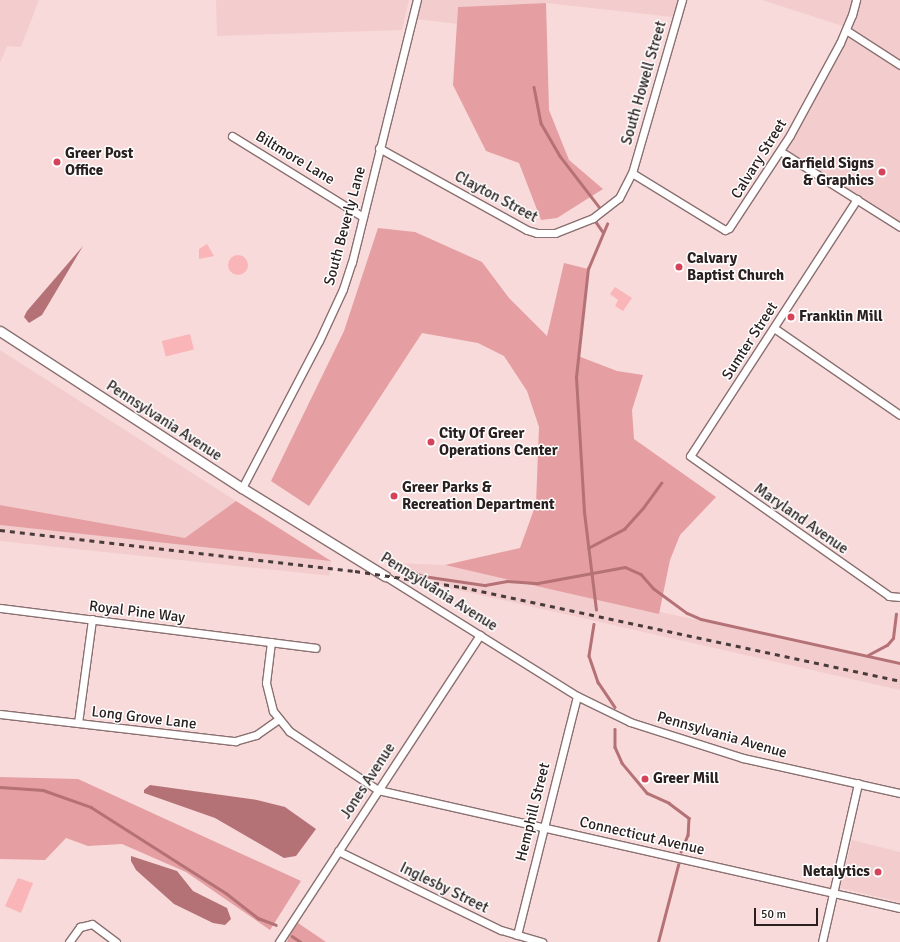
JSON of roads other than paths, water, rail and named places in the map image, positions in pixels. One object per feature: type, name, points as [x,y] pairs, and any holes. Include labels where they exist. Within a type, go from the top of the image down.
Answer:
[{"type":"street","name":"South Beverly Lane","points":[[242,488],[333,312],[352,262],[379,148],[417,0]]},
{"type":"street","name":"South Howell Street","points":[[632,174],[682,0]]},
{"type":"street","name":"Calvary Street","points":[[632,174],[725,230],[740,212],[780,151],[846,30],[856,0]]},
{"type":"street","points":[[846,30],[900,65]]},
{"type":"street","name":"Biltmore Lane","points":[[232,136],[363,217]]},
{"type":"street","name":"Clayton Street","points":[[379,148],[537,233],[551,233],[572,228],[603,212],[619,198],[632,174]]},
{"type":"street","points":[[780,151],[900,227]]},
{"type":"street","name":"Sumter Street","points":[[690,456],[857,200]]},
{"type":"street","points":[[774,328],[900,415]]},
{"type":"street","name":"Pennsylvania Avenue","points":[[0,331],[242,488],[577,696],[630,722],[688,743],[743,758],[900,793]]},
{"type":"street","name":"Maryland Avenue","points":[[690,456],[890,596],[900,597]]},
{"type":"street","name":"Royal Pine Way","points":[[0,608],[315,648]]},
{"type":"street","points":[[78,723],[92,619]]},
{"type":"street","name":"Jones Avenue","points":[[279,942],[480,635]]},
{"type":"street","points":[[272,642],[266,683],[273,711],[289,731],[378,790]]},
{"type":"street","name":"Hemphill Street","points":[[517,935],[577,696]]},
{"type":"street","name":"Long Grove Lane","points":[[0,714],[235,741],[256,735],[279,719]]},
{"type":"street","points":[[822,942],[858,783]]},
{"type":"street","name":"Connecticut Avenue","points":[[378,790],[900,908]]},
{"type":"street","name":"Inglesby Street","points":[[338,851],[470,916],[517,935],[542,942]]},
{"type":"street","points":[[69,942],[80,927],[92,924],[116,942]]},
{"type":"waterway","points":[[534,87],[541,123],[560,156],[600,208]]},
{"type":"waterway","points":[[596,222],[603,232]]},
{"type":"waterway","points":[[596,610],[584,512],[576,377],[588,269],[607,224]]},
{"type":"waterway","points":[[588,548],[624,529],[643,508],[661,483]]},
{"type":"waterway","points":[[408,570],[423,576],[485,585],[507,581],[538,583],[625,567],[641,574],[653,588],[687,613],[701,619],[900,663]]},
{"type":"waterway","points":[[868,655],[887,645],[893,638],[896,614]]},
{"type":"waterway","points":[[594,624],[589,656],[598,682],[615,707]]},
{"type":"waterway","points":[[615,729],[615,747],[622,763],[647,793],[669,803],[689,818],[688,835],[681,852]]},
{"type":"waterway","points":[[0,787],[43,790],[91,807],[226,893],[258,918],[276,925]]},
{"type":"waterway","points":[[658,942],[678,865]]},
{"type":"waterway","points":[[292,936],[301,942]]},
{"type":"railway","points":[[0,530],[355,571],[462,587],[900,681]]},
{"type":"place","name":"Greer Post Office","points":[[57,162]]},
{"type":"place","name":"Garfield Signs & Graphics","points":[[882,172]]},
{"type":"place","name":"Calvary Baptist Church","points":[[679,267]]},
{"type":"place","name":"Franklin Mill","points":[[791,317]]},
{"type":"place","name":"City Of Greer Operations Center","points":[[431,442]]},
{"type":"place","name":"Greer Parks & Recreation Department","points":[[394,496]]},
{"type":"place","name":"Greer Mill","points":[[645,779]]},
{"type":"place","name":"Netalytics","points":[[878,872]]}]
